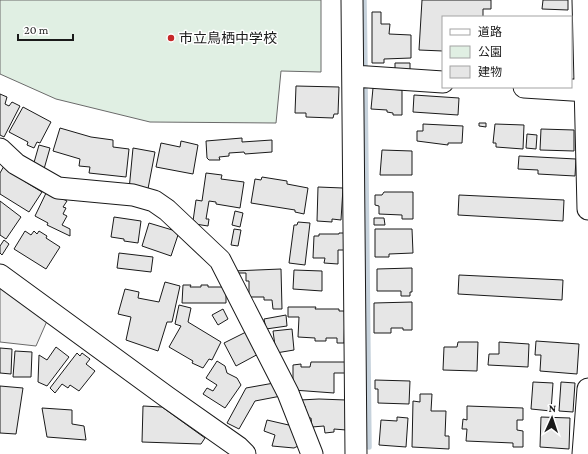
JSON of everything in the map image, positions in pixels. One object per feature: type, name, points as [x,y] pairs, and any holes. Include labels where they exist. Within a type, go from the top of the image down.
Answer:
[{"type":"street","points":[[352,0],[356,454]]},
{"type":"street","points":[[583,0],[587,91],[588,209]]},
{"type":"street","points":[[353,76],[442,82]]},
{"type":"street","points":[[540,88],[587,91]]},
{"type":"street","points":[[0,149],[16,164],[58,188],[132,195],[154,201],[167,210],[220,260],[288,393],[312,454]]},
{"type":"street","points":[[0,275],[167,397],[238,446],[245,454]]},
{"type":"street","points":[[583,454],[588,389]]},
{"type":"green space","name":"市立鳥栖中学校","points":[[0,0],[321,0],[321,72],[281,71],[276,123],[150,122],[56,99],[0,74]]},
{"type":"shaded area","points":[[0,287],[47,321],[36,346],[0,342]]},
{"type":"building","points":[[422,0],[491,0],[491,9],[483,9],[483,16],[442,16],[442,51],[419,50]]},
{"type":"building","points":[[543,0],[568,0],[568,10],[542,9]]},
{"type":"building","points":[[372,12],[381,12],[381,24],[390,24],[389,34],[411,35],[411,58],[384,59],[384,63],[372,63]]},
{"type":"building","points":[[395,63],[410,63],[410,70],[395,69]]},
{"type":"building","points":[[296,86],[339,87],[338,114],[334,114],[333,118],[306,117],[306,113],[295,113]]},
{"type":"building","points":[[373,88],[402,90],[402,115],[393,115],[393,113],[387,112],[387,110],[371,109]]},
{"type":"building","points":[[0,94],[7,97],[5,104],[9,106],[12,102],[20,106],[4,137],[0,135]]},
{"type":"building","points":[[414,95],[459,98],[458,115],[413,112]]},
{"type":"building","points":[[23,107],[51,122],[40,143],[37,142],[34,148],[27,145],[28,142],[9,132]]},
{"type":"building","points":[[479,123],[486,123],[486,127],[479,126]]},
{"type":"building","points":[[423,124],[463,126],[462,143],[448,143],[448,145],[417,141],[417,131],[423,131]]},
{"type":"building","points":[[495,124],[524,125],[523,149],[496,147],[496,143],[493,143]]},
{"type":"building","points":[[60,128],[91,137],[113,140],[113,147],[129,149],[126,177],[89,173],[90,167],[79,166],[80,159],[53,151]]},
{"type":"building","points":[[541,129],[574,130],[574,151],[540,150]]},
{"type":"building","points":[[527,134],[537,135],[536,149],[526,148]]},
{"type":"building","points":[[242,138],[242,142],[272,140],[272,152],[245,154],[244,152],[229,153],[229,156],[219,157],[220,160],[209,160],[207,158],[206,141]]},
{"type":"building","points":[[181,141],[198,145],[193,174],[156,167],[161,143],[180,147]]},
{"type":"building","points":[[39,145],[50,148],[44,169],[33,166]]},
{"type":"building","points":[[133,148],[155,152],[147,194],[129,190]]},
{"type":"building","points":[[382,150],[412,151],[412,175],[380,175]]},
{"type":"building","points":[[519,156],[576,159],[575,176],[538,174],[538,170],[518,169]]},
{"type":"building","points":[[4,166],[42,192],[29,212],[0,194],[0,173]]},
{"type":"building","points":[[206,173],[222,175],[221,179],[244,182],[240,208],[216,204],[216,202],[209,201],[206,219],[209,219],[208,226],[195,224],[195,221],[193,221],[196,200],[202,201]]},
{"type":"building","points":[[262,177],[287,181],[287,184],[308,188],[304,214],[295,212],[295,210],[251,203],[255,179],[261,180]]},
{"type":"building","points":[[318,187],[343,188],[341,220],[332,219],[332,222],[317,221]]},
{"type":"building","points":[[47,191],[67,201],[63,207],[66,208],[63,214],[67,216],[62,225],[70,229],[70,236],[47,225],[48,223],[35,216]]},
{"type":"building","points":[[384,192],[413,192],[413,219],[402,219],[402,215],[379,214],[379,206],[375,205],[375,195],[382,195]]},
{"type":"building","points":[[459,195],[564,200],[563,221],[458,215]]},
{"type":"building","points":[[0,201],[21,217],[6,239],[0,235]]},
{"type":"building","points":[[235,211],[243,213],[240,227],[232,225]]},
{"type":"building","points":[[114,217],[141,221],[138,243],[111,237]]},
{"type":"building","points":[[374,218],[384,218],[385,225],[374,225]]},
{"type":"building","points":[[298,222],[310,223],[305,265],[289,263],[294,225],[297,225]]},
{"type":"building","points":[[149,223],[179,232],[171,256],[142,246]]},
{"type":"building","points":[[234,229],[241,230],[238,246],[231,245]]},
{"type":"building","points":[[375,229],[412,229],[413,253],[389,254],[389,257],[375,257]]},
{"type":"building","points":[[25,231],[31,235],[34,231],[37,234],[39,231],[47,236],[46,238],[60,247],[46,269],[14,249]]},
{"type":"building","points":[[344,233],[344,250],[338,250],[338,264],[324,263],[325,258],[313,258],[314,236],[319,236],[319,234]]},
{"type":"building","points":[[4,240],[9,244],[2,255],[0,253],[0,246]]},
{"type":"building","points":[[119,253],[153,257],[151,272],[117,268]]},
{"type":"building","points":[[412,268],[412,292],[410,292],[410,296],[401,296],[401,291],[377,291],[377,269]]},
{"type":"building","points":[[281,269],[282,309],[273,309],[272,300],[264,300],[264,297],[249,297],[249,281],[246,281],[246,273],[233,273],[233,271]]},
{"type":"building","points":[[294,270],[322,271],[322,291],[293,289]]},
{"type":"building","points":[[459,275],[563,280],[562,300],[458,294]]},
{"type":"building","points":[[165,282],[180,286],[172,322],[167,322],[158,351],[126,340],[131,317],[118,314],[125,289],[139,292],[138,298],[159,302]]},
{"type":"building","points":[[183,285],[191,285],[190,287],[201,287],[201,285],[208,285],[208,287],[226,287],[226,303],[182,303]]},
{"type":"building","points":[[412,302],[412,330],[391,328],[391,333],[374,333],[374,303]]},
{"type":"building","points":[[179,305],[191,308],[188,322],[221,342],[212,360],[209,359],[203,368],[192,363],[193,361],[169,347],[181,326],[175,324]]},
{"type":"building","points":[[288,307],[316,307],[315,309],[339,309],[339,311],[345,311],[344,343],[337,343],[337,338],[326,338],[326,341],[315,341],[315,338],[298,337],[299,317],[288,317]]},
{"type":"building","points":[[223,309],[228,319],[218,325],[212,315]]},
{"type":"building","points":[[286,315],[287,326],[266,329],[264,319]]},
{"type":"building","points":[[292,329],[294,350],[276,353],[273,331]]},
{"type":"building","points":[[250,330],[262,352],[236,366],[224,343]]},
{"type":"building","points":[[536,341],[579,344],[577,374],[540,371],[541,355],[535,355]]},
{"type":"building","points":[[458,342],[478,342],[477,371],[443,370],[444,347],[457,347]]},
{"type":"building","points":[[499,342],[529,344],[528,367],[488,365],[489,354],[499,354]]},
{"type":"building","points":[[56,347],[69,357],[47,386],[38,382],[39,355],[47,360]]},
{"type":"building","points":[[0,348],[12,349],[11,374],[0,373]]},
{"type":"building","points":[[15,351],[32,352],[31,377],[13,377]]},
{"type":"building","points":[[77,353],[80,356],[82,353],[90,359],[86,364],[95,371],[79,391],[70,385],[68,388],[62,384],[55,393],[50,388]]},
{"type":"building","points":[[217,361],[225,366],[227,373],[237,378],[241,385],[225,408],[203,394],[207,388],[213,391],[217,385],[206,378]]},
{"type":"building","points":[[311,362],[345,362],[345,373],[334,373],[334,393],[293,390],[293,365],[301,364],[301,367],[310,367]]},
{"type":"building","points":[[375,380],[410,381],[409,404],[378,403],[378,389],[375,389]]},
{"type":"building","points":[[533,382],[553,383],[551,411],[531,409]]},
{"type":"building","points":[[561,382],[575,383],[573,412],[559,411]]},
{"type":"building","points":[[274,383],[281,396],[255,401],[239,429],[227,423],[246,388]]},
{"type":"building","points":[[0,386],[23,388],[16,434],[0,433]]},
{"type":"building","points":[[420,394],[432,394],[431,411],[446,411],[445,436],[449,436],[449,449],[412,447],[413,401],[420,402]]},
{"type":"building","points":[[300,400],[346,400],[346,430],[334,429],[334,432],[325,433],[324,426],[312,427],[311,418],[306,418],[305,406],[301,407]]},
{"type":"building","points":[[143,406],[162,407],[205,438],[201,444],[142,442]]},
{"type":"building","points":[[467,406],[523,408],[523,420],[517,420],[517,430],[523,431],[523,447],[513,447],[513,443],[466,441],[467,429],[462,429],[463,419],[467,420]]},
{"type":"building","points":[[42,408],[72,410],[72,424],[84,426],[86,440],[47,437]]},
{"type":"building","points":[[397,417],[408,418],[406,447],[379,445],[381,420],[397,421]]},
{"type":"building","points":[[541,417],[570,418],[569,449],[540,447]]},
{"type":"building","points":[[267,420],[293,426],[302,444],[294,448],[272,446],[275,435],[264,431]]},
{"type":"waterway","points":[[364,0],[365,68]]},
{"type":"waterway","points":[[365,84],[369,447]]},
{"type":"place","name":"市立鳥栖中学校","points":[[171,38]]}]
